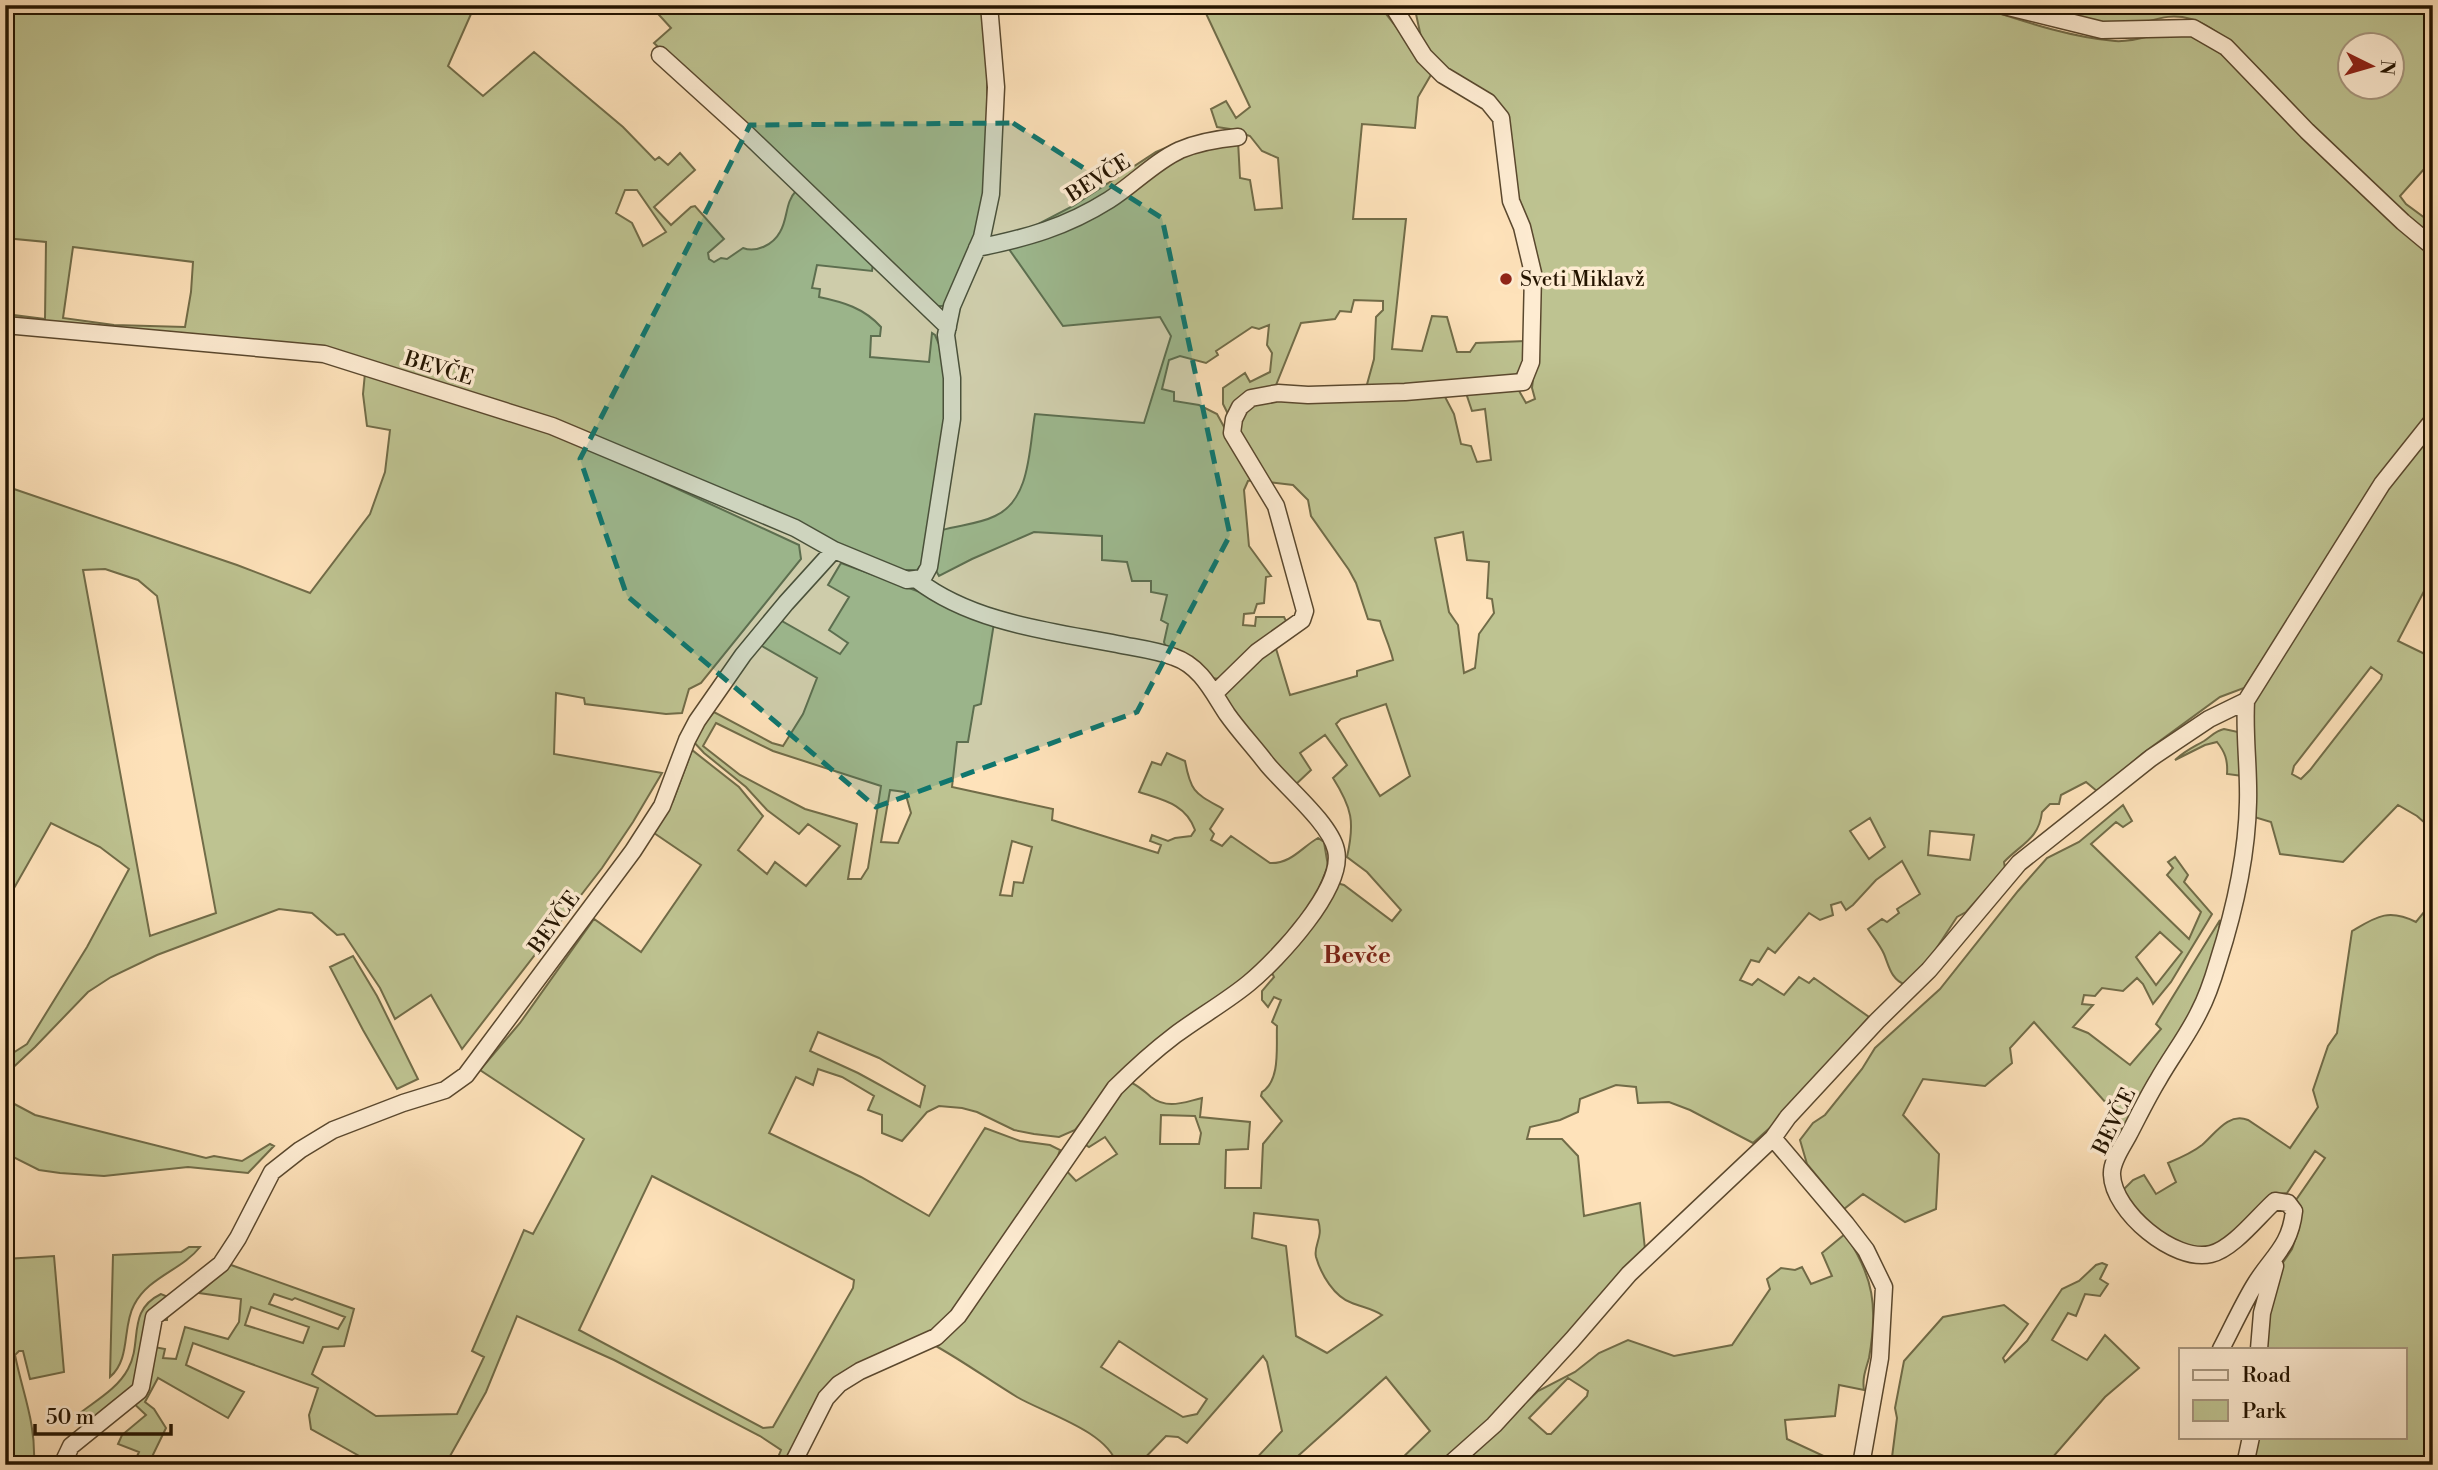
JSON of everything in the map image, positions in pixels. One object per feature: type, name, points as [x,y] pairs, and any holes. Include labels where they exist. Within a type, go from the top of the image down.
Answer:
[{"type":"street","points":[[917,580],[923,578],[929,567],[952,419],[952,378],[946,335],[952,306],[977,248],[987,216],[992,181],[996,87],[989,5]]},
{"type":"street","points":[[2000,5],[2102,30],[2193,28],[2226,47],[2307,131],[2433,247]]},
{"type":"street","points":[[1215,693],[1257,652],[1302,620],[1305,611],[1276,506],[1232,433],[1234,419],[1240,407],[1251,398],[1278,393],[1308,395],[1405,392],[1522,382],[1531,362],[1533,273],[1522,227],[1511,201],[1501,118],[1488,102],[1443,75],[1424,56],[1396,11]]},
{"type":"street","points":[[660,55],[747,134],[948,327]]},
{"type":"street","name":"BEVČE","points":[[977,248],[1021,239],[1059,227],[1109,200],[1178,151],[1207,140],[1238,137]]},
{"type":"street","name":"BEVČE","points":[[5,325],[324,355],[552,426],[795,528],[834,550],[907,580],[917,580],[956,604],[1014,624],[1177,657],[1203,676],[1227,714],[1329,834],[1336,850],[1337,864],[1333,880],[1303,928],[1250,983],[1137,1065],[1115,1088],[958,1316],[936,1337],[860,1371],[839,1384],[827,1398],[792,1465]]},
{"type":"street","points":[[1449,1465],[1494,1425],[1573,1340],[1629,1274],[1773,1138],[1788,1117],[1877,1021],[1929,970],[2019,863],[2151,758],[2209,719],[2246,701],[2382,484],[2433,420]]},
{"type":"street","name":"BEVČE","points":[[62,1465],[71,1446],[109,1417],[141,1387],[154,1317],[221,1264],[238,1238],[272,1172],[300,1150],[333,1130],[445,1090],[466,1075],[633,851],[662,806],[697,721],[743,655],[834,550]]},
{"type":"street","name":"BEVČE","points":[[2222,1348],[2255,1285],[2280,1254],[2292,1227],[2294,1211],[2288,1203],[2275,1201],[2249,1228],[2217,1251],[2210,1255],[2189,1253],[2169,1245],[2126,1212],[2117,1194],[2112,1174],[2116,1159],[2155,1083],[2200,1011],[2218,962],[2247,830],[2244,730],[2246,701]]},
{"type":"street","points":[[1773,1138],[1866,1250],[1884,1287],[1880,1358],[1861,1465]]},
{"type":"street","points":[[2259,1348],[2262,1313],[2280,1254]]},
{"type":"street","points":[[2245,1465],[2251,1438]]},
{"type":"highlighted area","points":[[1013,123],[1162,218],[1230,535],[1137,712],[876,807],[627,596],[580,459],[750,125]]},
{"type":"green space","points":[[5,5],[475,5],[448,66],[483,96],[534,52],[623,127],[655,160],[659,157],[668,165],[680,153],[695,170],[654,207],[671,225],[695,206],[724,239],[708,253],[709,259],[714,262],[721,258],[727,259],[743,248],[759,249],[773,241],[783,227],[790,200],[796,191],[873,263],[872,271],[817,265],[812,288],[820,289],[819,297],[853,307],[868,315],[881,327],[880,336],[871,336],[870,357],[929,362],[932,333],[935,335],[942,351],[948,409],[924,561],[917,570],[902,570],[876,563],[555,420],[323,346],[5,321],[5,314],[45,319],[46,242],[5,238]],"holes":[[[625,190],[637,190],[666,232],[643,246],[632,223],[616,213]],[[73,247],[193,262],[185,327],[114,325],[63,318]]]},
{"type":"green space","points":[[650,5],[982,5],[987,60],[987,187],[975,234],[946,306],[938,306],[924,295],[654,43],[671,28]]},
{"type":"green space","points":[[1202,5],[1379,5],[1432,73],[1418,97],[1415,128],[1362,124],[1353,219],[1406,219],[1392,349],[1422,351],[1432,316],[1447,317],[1457,352],[1470,352],[1476,343],[1528,341],[1524,366],[1513,378],[1366,388],[1374,359],[1376,317],[1383,310],[1383,301],[1354,300],[1351,312],[1340,311],[1335,319],[1301,323],[1274,390],[1229,416],[1223,404],[1223,388],[1245,373],[1250,382],[1270,372],[1272,353],[1267,345],[1269,325],[1259,329],[1252,327],[1216,351],[1218,355],[1206,363],[1180,356],[1169,360],[1162,389],[1174,392],[1174,401],[1199,405],[1217,414],[1253,480],[1248,481],[1244,490],[1249,546],[1271,576],[1266,577],[1264,603],[1257,604],[1254,613],[1244,614],[1243,625],[1255,626],[1256,617],[1284,617],[1286,621],[1220,679],[1211,678],[1167,651],[1164,642],[1168,624],[1161,620],[1167,595],[1151,592],[1151,581],[1132,581],[1127,562],[1102,560],[1102,536],[1034,532],[939,576],[934,567],[942,530],[989,519],[1007,508],[1016,498],[1026,471],[1035,414],[1144,423],[1171,336],[1160,317],[1063,326],[1004,242],[1073,206],[1156,152],[1177,143],[1238,141],[1240,178],[1250,180],[1255,210],[1282,208],[1278,158],[1262,151],[1250,136],[1217,127],[1211,109],[1226,101],[1236,118],[1250,107]]},
{"type":"green space","points":[[1414,5],[1974,5],[2044,27],[2097,39],[2124,41],[2167,32],[2191,32],[2225,57],[2433,254],[2433,411],[2385,472],[2244,688],[2220,697],[2142,754],[2098,792],[2086,782],[2061,795],[2059,804],[2050,804],[2042,812],[2033,835],[2004,862],[2005,868],[1966,912],[1957,917],[1932,955],[1906,985],[1894,976],[1868,929],[1882,919],[1887,922],[1899,913],[1897,909],[1920,894],[1902,861],[1876,880],[1846,910],[1841,902],[1831,905],[1833,915],[1820,920],[1809,913],[1775,953],[1768,948],[1759,962],[1751,960],[1740,980],[1752,985],[1758,979],[1784,995],[1799,977],[1809,983],[1814,978],[1869,1017],[1773,1125],[1753,1143],[1669,1102],[1638,1103],[1636,1087],[1616,1085],[1580,1099],[1578,1112],[1560,1120],[1530,1127],[1527,1139],[1562,1139],[1578,1156],[1584,1216],[1640,1203],[1645,1249],[1548,1365],[1443,1465],[1395,1465],[1430,1431],[1386,1377],[1288,1465],[1250,1465],[1282,1431],[1267,1362],[1263,1356],[1187,1443],[1178,1437],[1166,1436],[1138,1465],[1117,1465],[1111,1453],[1089,1433],[1017,1397],[934,1345],[1064,1168],[1076,1181],[1117,1154],[1105,1137],[1089,1147],[1081,1142],[1125,1086],[1132,1083],[1157,1101],[1170,1104],[1202,1098],[1200,1117],[1250,1122],[1248,1149],[1226,1150],[1225,1188],[1261,1188],[1263,1144],[1282,1121],[1261,1096],[1275,1071],[1277,1026],[1272,1022],[1281,1000],[1274,997],[1268,1007],[1262,1000],[1262,991],[1336,883],[1344,885],[1392,921],[1401,910],[1367,872],[1347,857],[1351,834],[1350,816],[1333,778],[1347,765],[1325,735],[1300,753],[1311,770],[1293,787],[1226,700],[1225,692],[1274,642],[1290,695],[1357,676],[1357,671],[1393,660],[1380,621],[1368,619],[1356,583],[1311,516],[1308,500],[1293,485],[1268,482],[1251,458],[1239,428],[1243,410],[1257,402],[1443,393],[1454,414],[1461,444],[1471,446],[1477,462],[1491,460],[1485,409],[1472,411],[1467,396],[1469,390],[1518,389],[1526,403],[1535,399],[1532,388],[1539,272],[1535,249],[1512,193],[1509,120],[1423,46]],"holes":[[[1463,532],[1467,560],[1489,562],[1487,598],[1492,599],[1494,613],[1479,634],[1475,668],[1464,673],[1458,625],[1449,612],[1435,538]],[[1386,704],[1410,776],[1380,796],[1336,724],[1341,719]],[[1870,818],[1885,847],[1869,859],[1850,831]],[[1930,831],[1974,835],[1970,860],[1928,855]],[[1161,1115],[1195,1116],[1201,1133],[1199,1144],[1160,1144]],[[1254,1213],[1318,1220],[1320,1232],[1316,1257],[1329,1284],[1345,1300],[1382,1315],[1327,1353],[1296,1336],[1286,1246],[1252,1238]],[[1119,1341],[1207,1399],[1197,1414],[1183,1417],[1101,1367]]]},
{"type":"green space","points":[[2031,5],[2433,5],[2433,159],[2400,196],[2406,204],[2433,224],[2433,240],[2325,138],[2254,64],[2206,25],[2181,17],[2164,17],[2124,26],[2088,22]]},
{"type":"green space","points":[[365,373],[528,425],[604,455],[799,545],[801,559],[701,683],[689,689],[682,713],[666,714],[585,704],[584,698],[556,693],[554,754],[662,773],[602,868],[462,1049],[431,995],[395,1019],[380,988],[344,934],[337,935],[312,913],[279,909],[157,955],[111,977],[88,992],[5,1075],[5,1058],[27,1044],[87,947],[129,869],[100,847],[51,823],[5,904],[5,486],[237,565],[310,593],[370,514],[385,472],[390,430],[367,426],[363,394]],"holes":[[[105,569],[138,580],[157,596],[216,913],[150,936],[83,570]]]},
{"type":"green space","points":[[2433,427],[2433,574],[2398,641],[2433,658],[2433,830],[2398,805],[2343,862],[2280,854],[2271,822],[2251,816],[2250,712],[2256,692],[2335,563]],"holes":[[[2371,667],[2382,675],[2310,770],[2301,779],[2292,774],[2294,766]]]},
{"type":"green space","points":[[841,563],[994,623],[981,704],[974,706],[968,742],[957,742],[952,787],[1053,809],[1052,820],[1158,853],[1161,845],[1150,841],[1152,835],[1168,841],[1191,836],[1195,830],[1186,814],[1173,804],[1139,792],[1152,762],[1161,765],[1167,753],[1185,761],[1192,786],[1223,809],[1210,829],[1214,834],[1211,840],[1222,846],[1231,836],[1270,863],[1290,858],[1318,838],[1324,842],[1328,866],[1314,901],[1290,936],[1250,978],[1121,1074],[1075,1130],[1059,1137],[1014,1130],[977,1112],[939,1106],[927,1112],[902,1141],[882,1133],[882,1115],[868,1110],[874,1096],[842,1077],[818,1069],[813,1085],[796,1077],[769,1133],[861,1177],[929,1216],[985,1128],[1020,1141],[1050,1145],[1060,1150],[1057,1159],[947,1318],[929,1336],[830,1383],[811,1409],[784,1465],[775,1465],[781,1450],[760,1436],[614,1360],[517,1316],[486,1392],[445,1465],[398,1465],[380,1456],[363,1458],[311,1429],[309,1415],[318,1388],[193,1343],[186,1365],[244,1392],[228,1418],[158,1378],[145,1402],[154,1409],[166,1428],[148,1465],[133,1465],[139,1452],[118,1444],[122,1435],[146,1415],[127,1397],[83,1431],[80,1413],[124,1376],[132,1359],[143,1309],[161,1294],[168,1297],[167,1320],[158,1320],[154,1347],[165,1349],[163,1358],[176,1359],[185,1327],[228,1339],[239,1322],[241,1299],[199,1293],[231,1265],[354,1309],[344,1346],[323,1347],[312,1374],[376,1416],[457,1414],[484,1357],[472,1351],[524,1230],[533,1234],[584,1139],[480,1070],[520,1023],[594,919],[641,952],[701,865],[654,833],[673,801],[692,750],[739,787],[763,816],[738,850],[767,874],[775,862],[806,886],[840,846],[808,824],[799,834],[767,810],[746,787],[691,739],[714,712],[772,743],[783,746],[803,714],[817,678],[762,646],[764,638],[780,620],[840,654],[848,643],[829,630],[849,597],[828,585]],"holes":[[[716,723],[773,751],[881,786],[868,868],[861,879],[848,879],[857,824],[805,809],[740,775],[703,746]],[[890,790],[905,792],[911,813],[898,843],[881,842]],[[1012,841],[1032,847],[1023,883],[1014,882],[1012,896],[1000,895]],[[818,1032],[879,1058],[925,1086],[920,1107],[858,1073],[810,1051]],[[652,1176],[854,1280],[853,1288],[773,1427],[763,1428],[579,1330]],[[274,1294],[292,1300],[295,1298],[345,1317],[338,1329],[269,1304]],[[251,1307],[309,1327],[303,1343],[245,1325]]]},
{"type":"green space","points":[[2224,729],[2238,732],[2243,776],[2227,774],[2225,756],[2217,742],[2175,760],[2216,732]]},
{"type":"green space","points":[[2123,805],[2132,821],[2123,827],[2116,822],[2091,844],[2189,939],[2201,912],[2167,875],[2173,868],[2168,862],[2175,857],[2188,875],[2184,882],[2212,914],[2171,982],[2153,1004],[2137,978],[2123,991],[2102,988],[2095,996],[2084,995],[2082,1004],[2093,1005],[2073,1027],[2088,1033],[2130,1065],[2161,1029],[2156,1024],[2220,920],[2216,948],[2195,1006],[2164,1065],[2116,1144],[2105,1147],[2115,1113],[2034,1022],[2010,1048],[2012,1063],[1985,1086],[1923,1079],[1903,1115],[1939,1154],[1936,1209],[1905,1222],[1863,1194],[1844,1209],[1807,1164],[1800,1140],[1813,1123],[1825,1115],[1862,1069],[1875,1048],[1940,989],[2047,858],[2079,842]],"holes":[[[2160,932],[2182,952],[2156,985],[2136,957]]]},
{"type":"green space","points":[[2433,901],[2433,1465],[2250,1465],[2256,1438],[2406,1438],[2406,1348],[2262,1348],[2278,1270],[2292,1249],[2299,1228],[2301,1216],[2296,1200],[2325,1158],[2315,1151],[2287,1193],[2279,1194],[2223,1243],[2203,1249],[2189,1247],[2163,1235],[2122,1191],[2133,1180],[2144,1175],[2156,1194],[2176,1182],[2168,1163],[2198,1148],[2222,1125],[2234,1119],[2248,1120],[2290,1148],[2318,1107],[2313,1090],[2328,1046],[2337,1033],[2352,931],[2382,916],[2398,916],[2416,922]]},
{"type":"green space","points":[[353,956],[377,996],[418,1079],[397,1089],[330,967]]},
{"type":"green space","points":[[5,1099],[35,1115],[206,1158],[214,1156],[242,1161],[270,1144],[274,1146],[248,1173],[188,1167],[104,1176],[39,1170],[5,1153]]},
{"type":"green space","points":[[1845,1234],[1868,1279],[1873,1308],[1872,1340],[1864,1390],[1839,1385],[1835,1416],[1785,1420],[1787,1439],[1828,1458],[1825,1465],[1461,1465],[1538,1391],[1575,1372],[1599,1353],[1628,1340],[1674,1356],[1732,1345],[1770,1289],[1767,1279],[1781,1268],[1795,1270],[1802,1267],[1811,1284],[1832,1276],[1822,1253]],"holes":[[[1568,1378],[1588,1391],[1587,1396],[1551,1434],[1547,1434],[1529,1418]]]},
{"type":"green space","points":[[189,1247],[200,1247],[140,1295],[130,1314],[121,1361],[110,1377],[113,1255],[181,1252]]},
{"type":"green space","points":[[54,1256],[64,1372],[30,1379],[23,1351],[15,1355],[31,1422],[34,1465],[5,1465],[5,1259]]},
{"type":"green space","points":[[2096,1265],[2107,1265],[2100,1279],[2108,1284],[2100,1296],[2085,1294],[2076,1316],[2068,1313],[2052,1340],[2087,1360],[2105,1335],[2139,1368],[2105,1397],[2046,1465],[1891,1465],[1897,1418],[1895,1408],[1904,1361],[1943,1317],[2004,1305],[2028,1324],[2003,1358],[2005,1362],[2027,1341],[2062,1289],[2079,1281]]},
{"type":"place","name":"Sveti Miklavž","points":[[1506,279]]},
{"type":"district","name":"Bevče","points":[[1357,955]]}]
